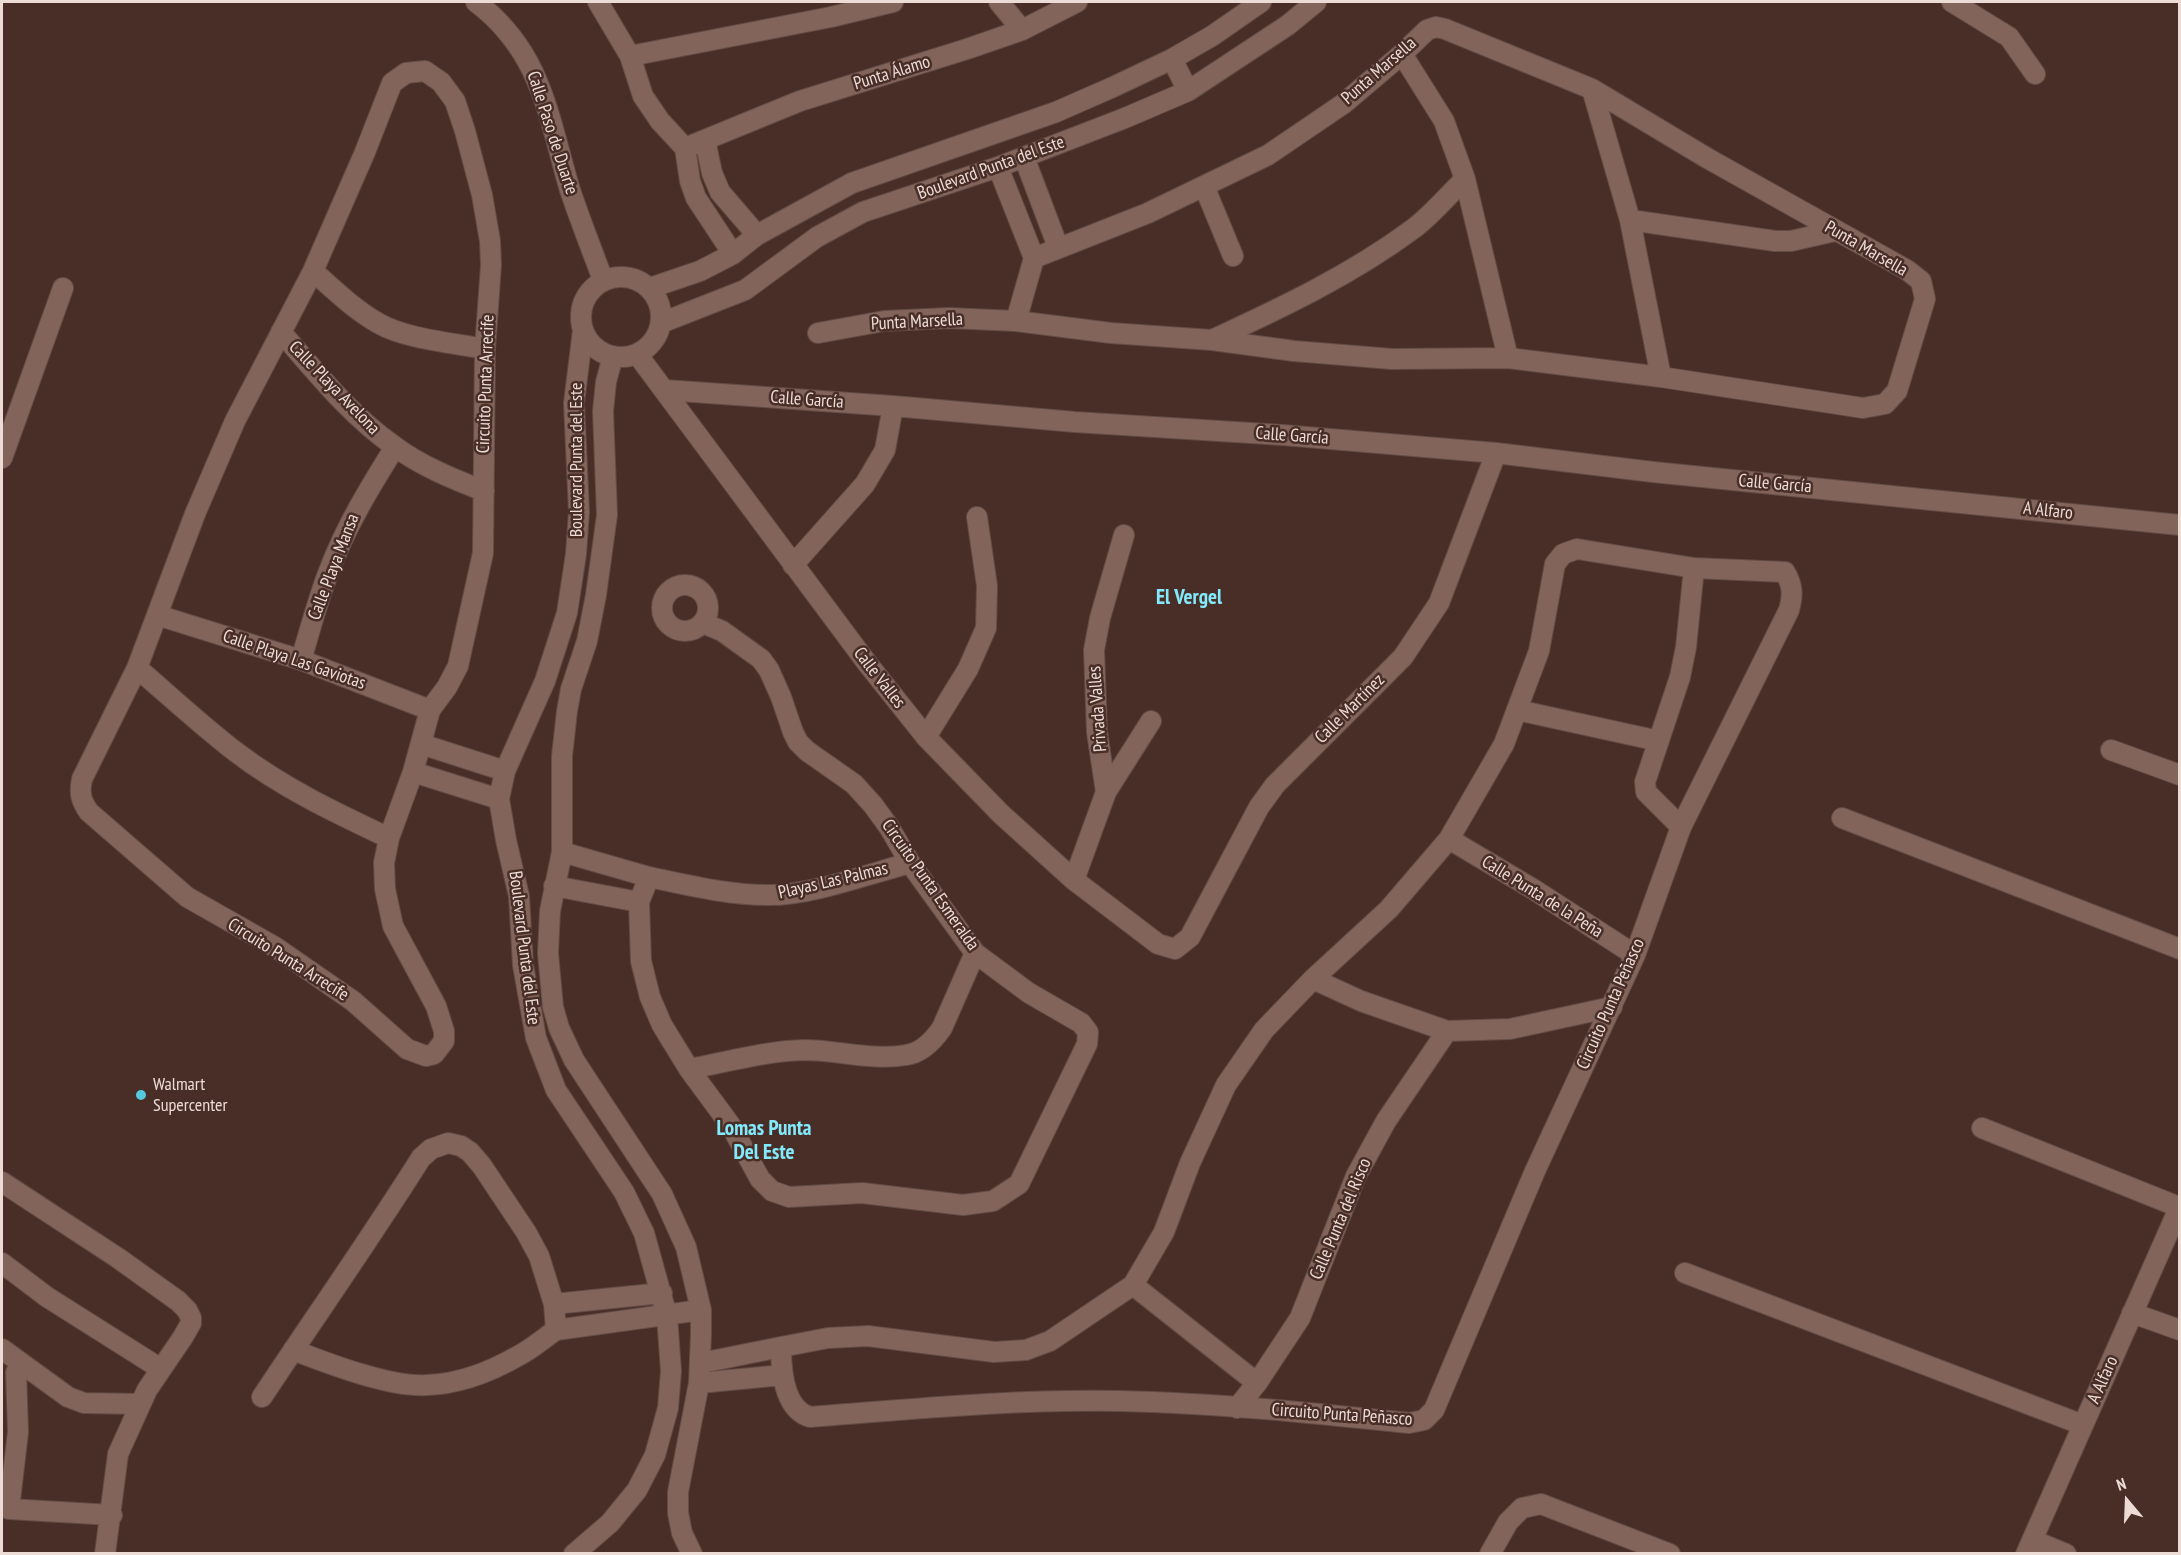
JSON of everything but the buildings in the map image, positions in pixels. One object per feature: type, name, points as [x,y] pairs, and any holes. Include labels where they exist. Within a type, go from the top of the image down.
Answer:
[{"type":"street","name":"Calle Paso de Duarte","points":[[476,2],[506,27],[534,70],[544,94],[571,192],[603,280]]},
{"type":"street","points":[[598,2],[630,56],[644,96],[660,121],[686,148],[690,181],[696,198],[733,254]]},
{"type":"street","points":[[630,56],[831,18],[893,2]]},
{"type":"street","points":[[999,2],[1022,30]]},
{"type":"street","name":"Punta Álamo","points":[[686,148],[800,101],[1022,30],[1077,2]]},
{"type":"street","name":"Boulevard Punta del Este","points":[[650,288],[700,271],[733,254],[757,235],[852,183],[1056,112],[1172,59],[1212,36],[1261,2]]},
{"type":"street","name":"Boulevard Punta del Este","points":[[661,323],[746,290],[817,237],[864,212],[998,167],[1188,91],[1288,25],[1316,2]]},
{"type":"street","points":[[1952,2],[2009,37],[2035,74]]},
{"type":"street","name":"Punta Marsella","points":[[818,333],[884,321],[949,318],[1016,321],[1111,333],[1212,340],[1294,351],[1392,359],[1508,358],[1660,377],[1863,408],[1884,404],[1897,392],[1925,299],[1921,282],[1907,270],[1707,158],[1592,89],[1436,27],[1427,30],[1343,104],[1268,155],[1148,213],[1034,258]]},
{"type":"street","points":[[1402,54],[1444,121],[1466,178],[1508,358]]},
{"type":"street","points":[[1172,59],[1188,91]]},
{"type":"street","name":"Circuito Punta Arrecife","points":[[425,71],[441,82],[455,101],[482,195],[490,241],[491,265],[485,349],[483,553],[458,666],[447,687],[430,710],[413,772],[389,838],[384,863],[385,889],[393,926],[436,1006],[444,1031],[444,1041],[439,1048],[434,1054],[426,1056],[407,1049],[353,1001],[275,947],[187,897],[82,804],[80,788],[82,779],[137,668],[195,514],[235,420],[313,272],[392,83],[406,73],[425,71]]},
{"type":"street","points":[[1592,89],[1630,220],[1660,377]]},
{"type":"street","points":[[705,140],[712,173],[720,192],[757,235]]},
{"type":"street","points":[[1024,157],[1058,247]]},
{"type":"street","points":[[998,167],[1034,258],[1016,321]]},
{"type":"street","points":[[1212,340],[1296,300],[1365,262],[1415,228],[1466,178]]},
{"type":"street","points":[[1204,186],[1233,255]]},
{"type":"street","points":[[1630,220],[1775,242],[1791,241],[1836,231]]},
{"type":"street","points":[[313,272],[353,306],[380,325],[416,337],[485,349]]},
{"type":"street","points":[[620,276],[636,279],[650,288],[660,304],[661,323],[657,336],[648,346],[637,354],[626,357],[600,351],[590,342],[583,330],[580,316],[583,302],[591,289],[603,280],[620,276]]},
{"type":"street","points":[[2,458],[63,288]]},
{"type":"street","name":"Boulevard Punta del Este","points":[[574,1554],[610,1523],[637,1490],[655,1455],[668,1408],[671,1371],[667,1316],[644,1233],[624,1192],[556,1090],[536,1038],[523,965],[519,896],[498,799],[505,771],[544,681],[567,613],[576,554],[579,512],[574,403],[583,330]]},
{"type":"street","name":"Calle Playa Avelona","points":[[280,332],[347,405],[395,447],[453,479],[484,491]]},
{"type":"street","name":"Calle Valles","points":[[637,354],[666,390],[793,566],[926,736],[1001,814],[1074,880],[1158,944],[1175,949]]},
{"type":"street","name":"Boulevard Punta del Este","points":[[614,356],[606,382],[603,411],[607,515],[594,607],[567,711],[562,756],[562,852],[550,911],[548,953],[556,1017],[574,1060],[662,1194],[686,1247],[701,1310],[699,1383],[678,1492],[678,1513],[682,1533],[692,1554]]},
{"type":"street","name":"Calle García","points":[[666,390],[1075,422],[1284,435],[1496,453],[1653,472],[1916,497]]},
{"type":"street","points":[[793,566],[865,484],[885,450],[893,406]]},
{"type":"street","name":"Calle Playa Mansa","points":[[301,660],[328,572],[342,540],[359,504],[395,447]]},
{"type":"street","name":"Calle Martínez","points":[[1175,949],[1190,937],[1258,807],[1275,785],[1403,657],[1440,603],[1496,453]]},
{"type":"street","name":"A Alfaro","points":[[1916,497],[2180,525]]},
{"type":"street","points":[[926,736],[968,669],[986,628],[987,586],[977,517]]},
{"type":"street","name":"Privada Valles","points":[[1074,880],[1106,792],[1097,732],[1094,650],[1100,618],[1124,535]]},
{"type":"street","name":"Circuito Punta Peñasco","points":[[701,1363],[781,1347],[828,1338],[868,1336],[994,1352],[1026,1350],[1050,1341],[1133,1285],[1164,1232],[1190,1163],[1226,1084],[1264,1030],[1313,979],[1389,909],[1449,839],[1504,744],[1539,651],[1556,564],[1563,554],[1577,549],[1694,568],[1785,572],[1791,583],[1793,595],[1789,610],[1681,827],[1635,955],[1535,1171],[1434,1410],[1424,1420],[1409,1423],[1237,1408],[1119,1401],[1014,1403],[810,1417],[803,1415],[795,1407],[783,1375],[781,1347]]},
{"type":"street","points":[[1681,827],[1646,792],[1645,782],[1680,676],[1686,647],[1694,568]]},
{"type":"street","name":"Calle Playa Las Gaviotas","points":[[157,615],[301,660],[430,710]]},
{"type":"street","name":"Circuito Punta Esmeralda","points":[[639,902],[641,961],[650,997],[662,1025],[689,1068],[731,1126],[760,1179],[772,1191],[789,1197],[862,1193],[963,1205],[993,1202],[1019,1184],[1087,1044],[1088,1032],[1081,1023],[1029,993],[975,953],[910,863],[889,827],[854,784],[807,751],[798,742],[777,689],[761,659],[722,631],[703,623]]},
{"type":"street","points":[[137,668],[236,752],[272,777],[328,809],[389,838]]},
{"type":"street","points":[[1517,710],[1659,741]]},
{"type":"street","points":[[1106,792],[1151,721]]},
{"type":"street","points":[[421,744],[505,771]]},
{"type":"street","points":[[2111,750],[2180,775]]},
{"type":"street","points":[[413,772],[498,799]]},
{"type":"street","points":[[1842,818],[2180,949]]},
{"type":"street","name":"Calle Punta de la Peña","points":[[1449,839],[1635,955]]},
{"type":"street","name":"Playas Las Palmas","points":[[562,852],[649,877],[730,893],[769,896],[807,891],[910,863]]},
{"type":"street","points":[[554,886],[639,902],[649,877]]},
{"type":"street","points":[[689,1068],[803,1050],[897,1056],[923,1049],[942,1028],[975,953]]},
{"type":"street","points":[[1313,979],[1361,1001],[1447,1031],[1510,1029],[1612,1006]]},
{"type":"street","name":"Calle Punta del Risco","points":[[1237,1408],[1257,1383],[1300,1318],[1356,1176],[1386,1120],[1447,1031]]},
{"type":"street","points":[[1982,1128],[2179,1206]]},
{"type":"street","points":[[262,1397],[363,1250],[421,1158],[431,1149],[448,1143],[461,1146],[470,1152],[482,1166],[526,1232],[539,1256],[554,1304],[556,1330]]},
{"type":"street","points":[[606,1164],[630,1146]]},
{"type":"street","points":[[2,1182],[118,1258],[178,1301],[191,1318],[189,1328],[140,1404],[118,1454],[112,1515],[105,1554]]},
{"type":"street","name":"A Alfaro","points":[[2029,1547],[2179,1206]]},
{"type":"street","points":[[2,1263],[47,1297],[161,1369]]},
{"type":"street","points":[[1685,1274],[2083,1425]]},
{"type":"street","name":"Circuito Punta Peñasco","points":[[1133,1285],[1257,1383]]},
{"type":"street","points":[[554,1304],[662,1293]]},
{"type":"street","points":[[293,1350],[325,1362],[403,1384],[425,1386],[453,1383],[487,1371],[519,1356],[556,1330],[701,1310]]},
{"type":"street","points":[[2132,1313],[2180,1330]]},
{"type":"street","points":[[2,1349],[19,1368],[68,1397],[84,1403],[140,1404]]},
{"type":"street","points":[[2,1393],[19,1368]]},
{"type":"street","points":[[19,1368],[18,1432],[5,1508],[112,1515]]},
{"type":"street","points":[[699,1383],[783,1375]]},
{"type":"street","points":[[1490,1554],[1508,1522],[1522,1508],[1541,1504],[1670,1554]]},
{"type":"street","points":[[2029,1547],[2066,1554]]},
{"type":"place","name":"Walmart Supercenter","points":[[141,1095]]},
{"type":"district","name":"El Vergel","points":[[1189,598]]},
{"type":"district","name":"Lomas Punta Del Este","points":[[764,1141]]}]
